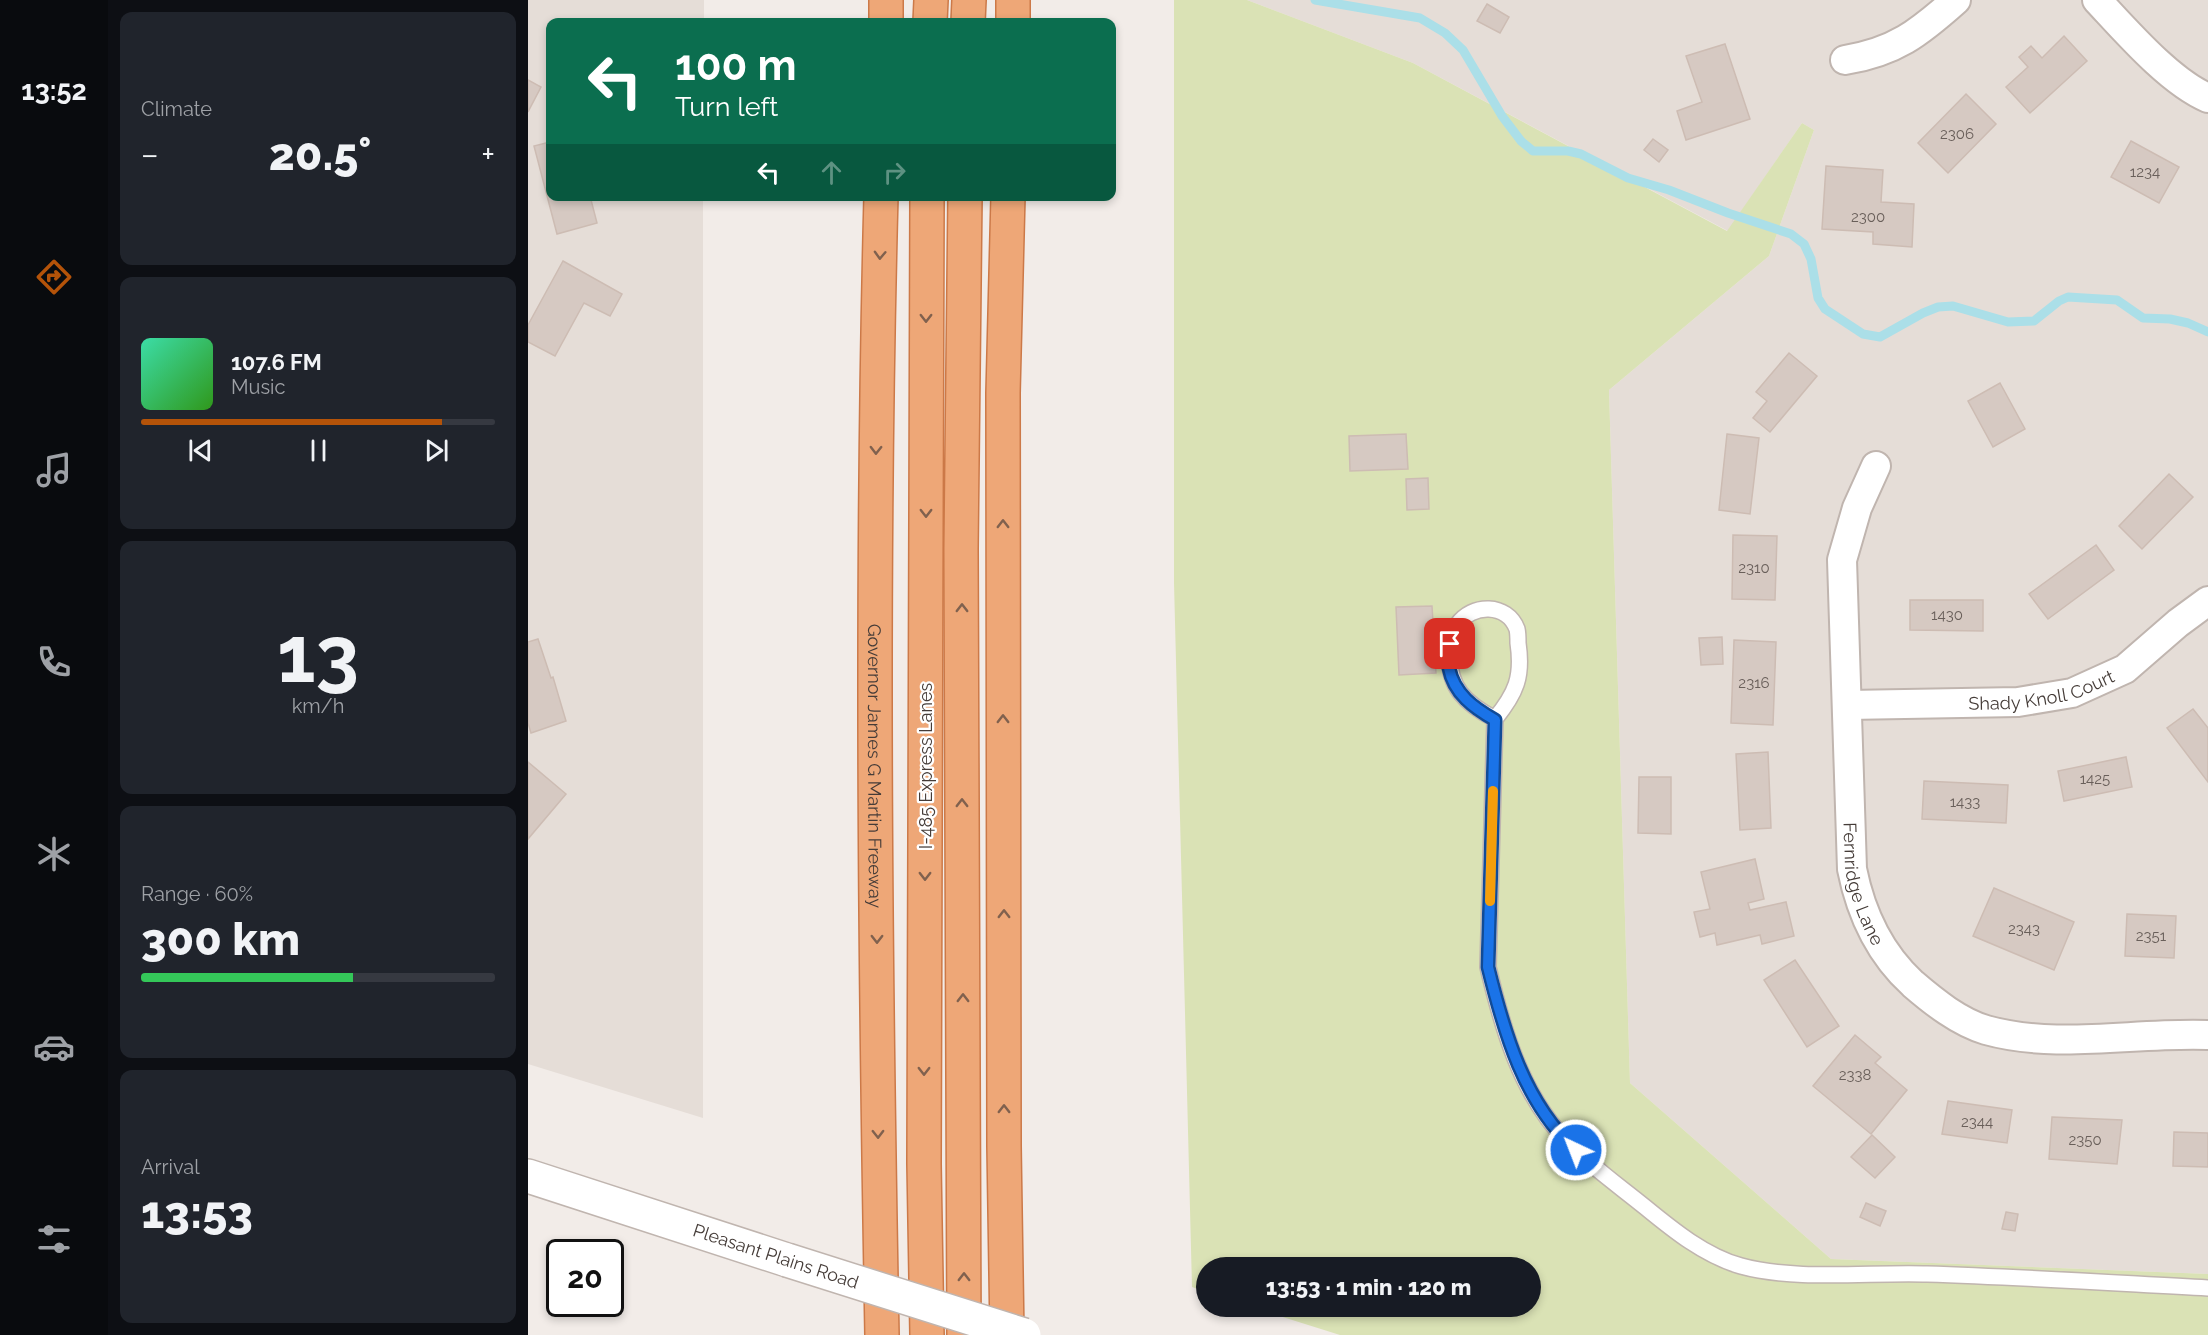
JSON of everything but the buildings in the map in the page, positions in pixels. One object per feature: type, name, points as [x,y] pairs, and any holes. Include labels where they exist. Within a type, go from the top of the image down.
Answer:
[{"type":"highway","points":[[886,0],[886,18]]},
{"type":"highway","points":[[930,18],[931,0]]},
{"type":"highway","points":[[968,18],[969,0]]},
{"type":"highway","points":[[1013,0],[1013,18]]},
{"type":"highway","name":"Governor James G Martin Freeway","points":[[881,201],[876,507],[877,1066],[882,1335]]},
{"type":"highway","name":"I-485 Express Lanes","points":[[927,201],[924,1164],[927,1335]]},
{"type":"highway","name":"I-485 Express Lanes","points":[[964,1335],[961,549],[965,201]]},
{"type":"highway","points":[[1007,1335],[1004,1146],[1003,393],[1008,201]]},
{"type":"highway","points":[[988,1335],[1004,1146]]},
{"type":"street","points":[[1845,60],[1866,57],[1921,31],[1956,0]]},
{"type":"street","points":[[2097,0],[2171,75],[2208,98]]},
{"type":"street","name":"Fernridge Lane","points":[[1876,466],[1857,508],[1842,560],[1852,869],[1858,897],[1872,931],[1882,948],[1906,977],[1932,1000],[1959,1018],[1984,1030],[2027,1038],[2072,1040],[2171,1034],[2208,1035]]},
{"type":"street","name":"Shady Knoll Court","points":[[1848,705],[2018,702],[2072,693],[2125,669],[2208,601]]},
{"type":"street","name":"Pleasant Plains Road","points":[[528,1176],[1024,1335]]},
{"type":"lane","points":[[1495,720],[1476,709],[1460,693],[1449,668],[1450,644],[1457,625],[1473,612],[1488,607],[1504,614],[1516,628],[1520,663],[1518,683],[1495,720],[1488,967],[1512,1054],[1539,1104],[1564,1139],[1662,1221],[1705,1250],[1740,1266],[1788,1273],[1927,1274],[2208,1288]]},
{"type":"shaded area","points":[[528,0],[704,0],[704,18],[546,18],[546,201],[703,201],[703,1118],[528,1064]]},
{"type":"shaded area","points":[[1247,0],[2208,0],[2208,1274],[1831,1259],[1630,1083],[1609,390],[1769,256],[1814,130],[1802,123],[1728,231],[1413,63]]},
{"type":"green space","points":[[1174,0],[1247,0],[1413,63],[1727,231],[1802,123],[1814,130],[1769,256],[1609,390],[1630,1083],[1831,1259],[2208,1274],[2208,1335],[1340,1335],[1283,1317],[1541,1317],[1541,1257],[1196,1257],[1196,1288],[1192,1287],[1174,583]]},
{"type":"waterway","points":[[1315,0],[1420,18],[1445,33],[1463,50],[1502,116],[1521,141],[1533,151],[1568,151],[1581,154],[1628,178],[1669,190],[1791,234],[1804,244],[1811,259],[1818,298],[1825,309],[1863,334],[1880,337],[1938,307],[1953,306],[2008,322],[2034,321],[2059,301],[2068,297],[2117,300],[2143,318],[2170,319],[2188,323],[2208,332]]},
{"type":"slow traffic","points":[[1490,901],[1493,791]]},
{"type":"route","points":[[1450,644],[1449,668],[1460,693],[1476,709],[1495,720],[1488,967],[1512,1054],[1539,1104],[1564,1139],[1576,1150]]}]
